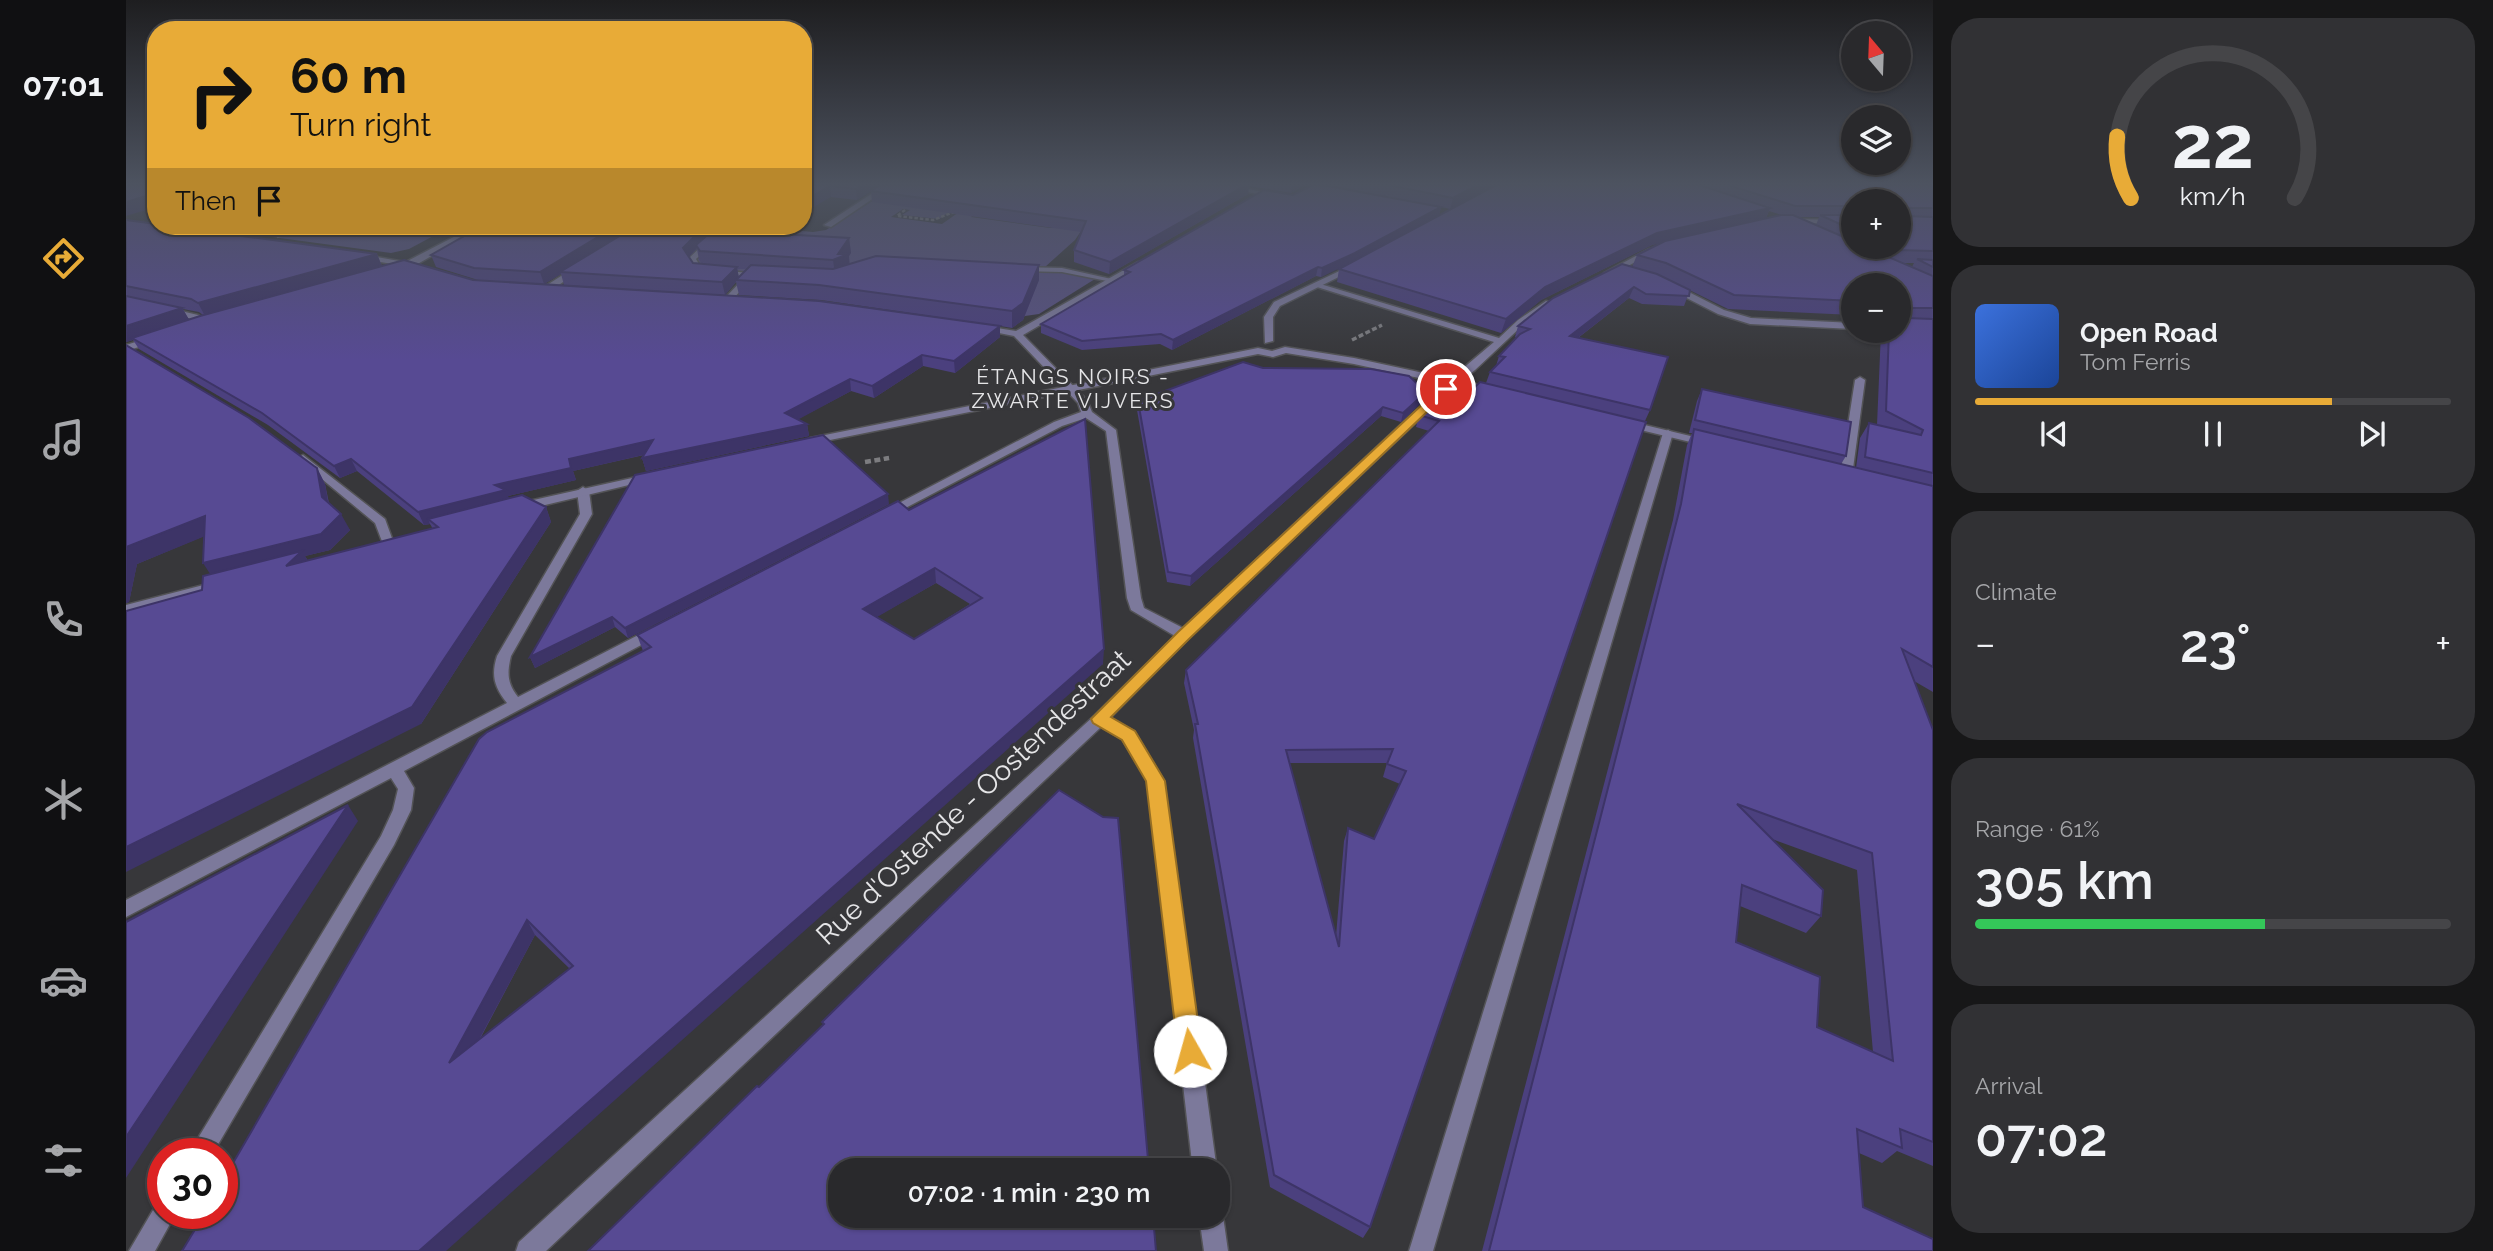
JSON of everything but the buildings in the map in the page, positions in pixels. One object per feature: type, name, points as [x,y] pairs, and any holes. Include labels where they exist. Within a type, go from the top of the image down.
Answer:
[{"type":"street","points":[[385,272],[411,264],[448,243]]},
{"type":"street","points":[[709,243],[692,259],[699,271],[765,275]]},
{"type":"street","points":[[1600,277],[1656,248]]},
{"type":"street","points":[[344,254],[411,264],[429,270]]},
{"type":"street","points":[[1017,334],[1148,259]]},
{"type":"street","points":[[547,289],[591,261]]},
{"type":"street","points":[[1268,341],[1269,312],[1278,304],[1357,266]]},
{"type":"street","points":[[1006,268],[1062,270],[1112,281]]},
{"type":"street","points":[[1617,268],[1630,271]]},
{"type":"street","points":[[715,299],[732,300],[751,275]]},
{"type":"street","points":[[1320,285],[1500,341]]},
{"type":"street","points":[[1667,285],[1721,312],[1749,321],[1841,325]]},
{"type":"street","points":[[533,288],[560,290]]},
{"type":"street","name":"Rue d'Ostende - Oostendestraat","points":[[528,1251],[1100,719],[1184,635],[1456,382],[1467,375],[1500,341],[1556,299]]},
{"type":"street","points":[[161,310],[195,317],[205,323]]},
{"type":"street","points":[[194,326],[218,319]]},
{"type":"street","points":[[970,327],[1017,334],[1071,388],[1083,402],[1087,414],[1111,430],[1134,598],[1138,610],[1184,635]]},
{"type":"street","points":[[126,348],[162,337]]},
{"type":"street","points":[[1258,351],[1256,344],[1268,341],[1280,343],[1285,350]]},
{"type":"street","points":[[126,348],[137,355]]},
{"type":"street","points":[[799,444],[1258,351],[1273,354],[1285,350],[1354,361],[1510,395]]},
{"type":"street","points":[[1846,476],[1860,380]]},
{"type":"street","points":[[874,520],[1058,425],[1087,414]]},
{"type":"street","points":[[1616,421],[1719,446]]},
{"type":"street","points":[[1421,1251],[1668,433]]},
{"type":"street","points":[[296,453],[381,523],[388,541]]},
{"type":"street","points":[[1833,473],[1859,479]]},
{"type":"street","points":[[506,510],[664,474]]},
{"type":"street","points":[[516,704],[503,690],[499,672],[586,514],[583,491]]},
{"type":"street","points":[[126,609],[232,581]]},
{"type":"street","points":[[126,909],[664,628]]},
{"type":"street","points":[[1100,719],[1128,735],[1156,781],[1203,1158]]},
{"type":"street","points":[[209,1138],[387,840],[402,810],[406,789],[394,770]]},
{"type":"street","points":[[1213,1228],[1216,1251]]},
{"type":"street","points":[[141,1251],[154,1229]]},
{"type":"path","points":[[1348,342],[1385,323]]},
{"type":"path","points":[[865,462],[889,458]]},
{"type":"shaded area","points":[[320,243],[420,243],[391,253]]},
{"type":"shaded area","points":[[1071,243],[1045,267],[1095,279],[1039,314],[1003,319],[769,280],[660,269],[695,261],[712,247],[693,244]]},
{"type":"district","name":"ÉTANGS NOIRS - ZWARTE VIJVERS","points":[[1073,389]]},
{"type":"route","points":[[1190,1051],[1156,781],[1128,735],[1100,719],[1184,635],[1446,389]]}]
